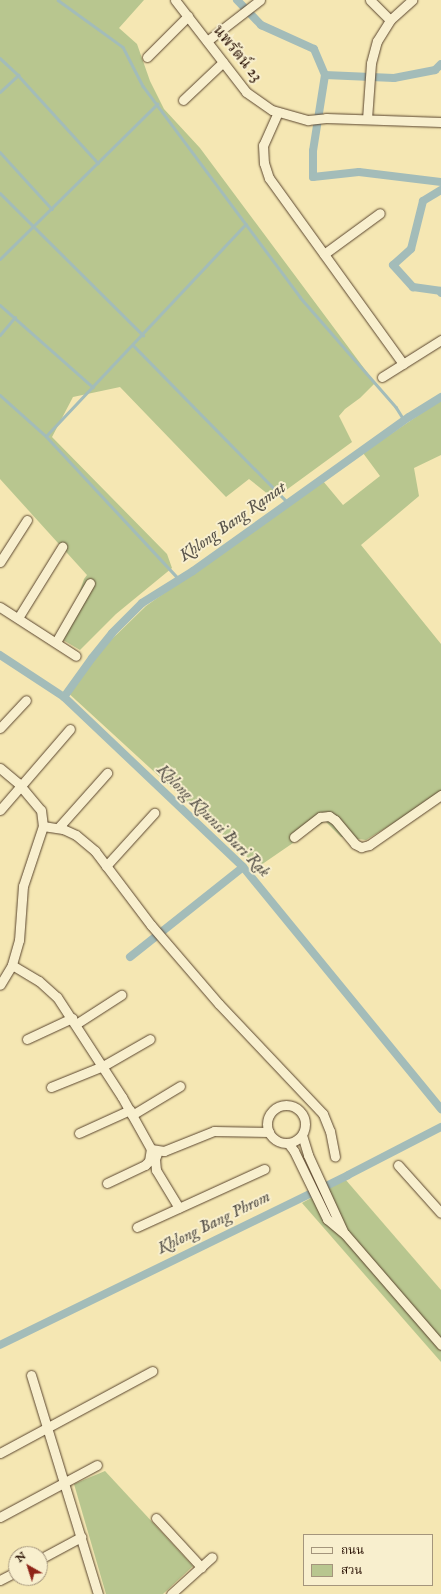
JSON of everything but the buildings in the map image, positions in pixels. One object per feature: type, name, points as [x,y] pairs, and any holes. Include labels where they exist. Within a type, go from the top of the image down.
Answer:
[{"type":"street","name":"นพรัตน์ 23","points":[[175,0],[246,92],[272,110],[308,120],[326,118],[367,119]]},
{"type":"street","points":[[370,0],[390,20]]},
{"type":"street","points":[[412,0],[390,20],[377,41],[371,63],[367,119],[441,122]]},
{"type":"street","points":[[207,41],[258,1]]},
{"type":"street","points":[[147,57],[188,16]]},
{"type":"street","points":[[183,100],[223,62]]},
{"type":"street","points":[[278,112],[263,145],[264,163],[269,178],[403,364]]},
{"type":"street","points":[[324,254],[380,213]]},
{"type":"street","points":[[382,377],[441,340]]},
{"type":"street","points":[[0,562],[27,520]]},
{"type":"street","points":[[18,618],[62,547]]},
{"type":"street","points":[[56,642],[90,583]]},
{"type":"street","points":[[0,607],[76,656]]},
{"type":"street","points":[[0,728],[26,700]]},
{"type":"street","points":[[0,810],[70,729]]},
{"type":"street","points":[[0,768],[21,786],[41,810],[42,826],[23,886],[19,940],[12,965],[0,985]]},
{"type":"street","points":[[58,828],[107,773]]},
{"type":"street","points":[[294,837],[320,817],[329,816],[335,820],[355,844],[361,847],[369,845],[441,795]]},
{"type":"street","points":[[106,866],[154,813]]},
{"type":"street","points":[[42,826],[58,828],[76,835],[94,850],[151,925],[219,1004],[323,1114],[330,1131],[335,1157]]},
{"type":"street","points":[[12,965],[39,981],[57,997],[74,1021],[154,1150],[156,1170],[179,1208]]},
{"type":"street","points":[[27,1039],[74,1021],[121,996]]},
{"type":"street","points":[[51,1087],[103,1066],[150,1039]]},
{"type":"street","points":[[78,1133],[131,1112],[180,1086]]},
{"type":"street","points":[[302,1135],[297,1140],[288,1143],[279,1142],[269,1132],[267,1123],[272,1112],[276,1108],[288,1106],[294,1107],[303,1116],[305,1123],[302,1135],[308,1155],[345,1234]]},
{"type":"street","points":[[154,1150],[164,1151],[214,1131],[269,1132]]},
{"type":"street","points":[[288,1143],[328,1219],[345,1234],[441,1345]]},
{"type":"street","points":[[107,1183],[145,1165],[149,1161],[154,1150]]},
{"type":"street","points":[[398,1165],[441,1212]]},
{"type":"street","points":[[137,1228],[264,1170]]},
{"type":"street","points":[[0,1452],[152,1371]]},
{"type":"street","points":[[31,1375],[98,1594]]},
{"type":"street","points":[[0,1517],[97,1465]]},
{"type":"street","points":[[156,1518],[201,1567]]},
{"type":"street","points":[[48,1555],[81,1537]]},
{"type":"street","points":[[171,1594],[212,1557]]},
{"type":"green space","points":[[0,0],[144,0],[119,28],[137,44],[150,81],[164,109],[200,148],[375,383],[339,416],[352,442],[274,499],[249,479],[226,497],[120,387],[73,397],[52,437],[167,554],[172,568],[116,614],[80,650],[63,640],[84,579],[87,575],[0,479]]},
{"type":"green space","points":[[441,400],[441,455],[414,468],[419,496],[361,545],[441,644],[441,794],[366,840],[341,837],[325,821],[258,867],[65,690],[107,644],[146,606],[323,481],[343,505],[380,476],[363,453]]},
{"type":"green space","points":[[345,1179],[441,1290],[441,1362],[302,1203]]},
{"type":"green space","points":[[105,1471],[193,1566],[163,1594],[106,1594],[74,1484]]},
{"type":"waterway","points":[[58,0],[123,47],[143,86],[300,297],[396,407],[404,420]]},
{"type":"waterway","points":[[237,0],[261,25],[314,49],[325,75],[313,151],[313,177],[359,172],[441,182]]},
{"type":"waterway","points":[[0,58],[18,75]]},
{"type":"waterway","points":[[325,75],[394,78],[435,70],[441,64]]},
{"type":"waterway","points":[[0,92],[18,75],[98,163]]},
{"type":"waterway","points":[[0,259],[157,104]]},
{"type":"waterway","points":[[0,152],[52,209]]},
{"type":"waterway","points":[[441,190],[423,201],[411,249],[393,265],[413,287],[440,291],[441,293]]},
{"type":"waterway","points":[[0,193],[143,335]]},
{"type":"waterway","points":[[46,436],[246,224]]},
{"type":"waterway","points":[[0,305],[93,387]]},
{"type":"waterway","points":[[0,335],[15,317]]},
{"type":"waterway","points":[[133,345],[288,503]]},
{"type":"waterway","points":[[0,395],[46,436],[179,579]]},
{"type":"waterway","name":"Khlong Bang Ramat","points":[[64,697],[112,633],[142,603],[193,571],[409,417],[441,397]]},
{"type":"waterway","name":"Khlong Khunsi Buri Rak","points":[[0,655],[64,697],[243,867],[441,1109]]},
{"type":"waterway","points":[[130,957],[243,867]]},
{"type":"waterway","name":"Khlong Bang Phrom","points":[[0,1345],[348,1175],[441,1127]]}]
